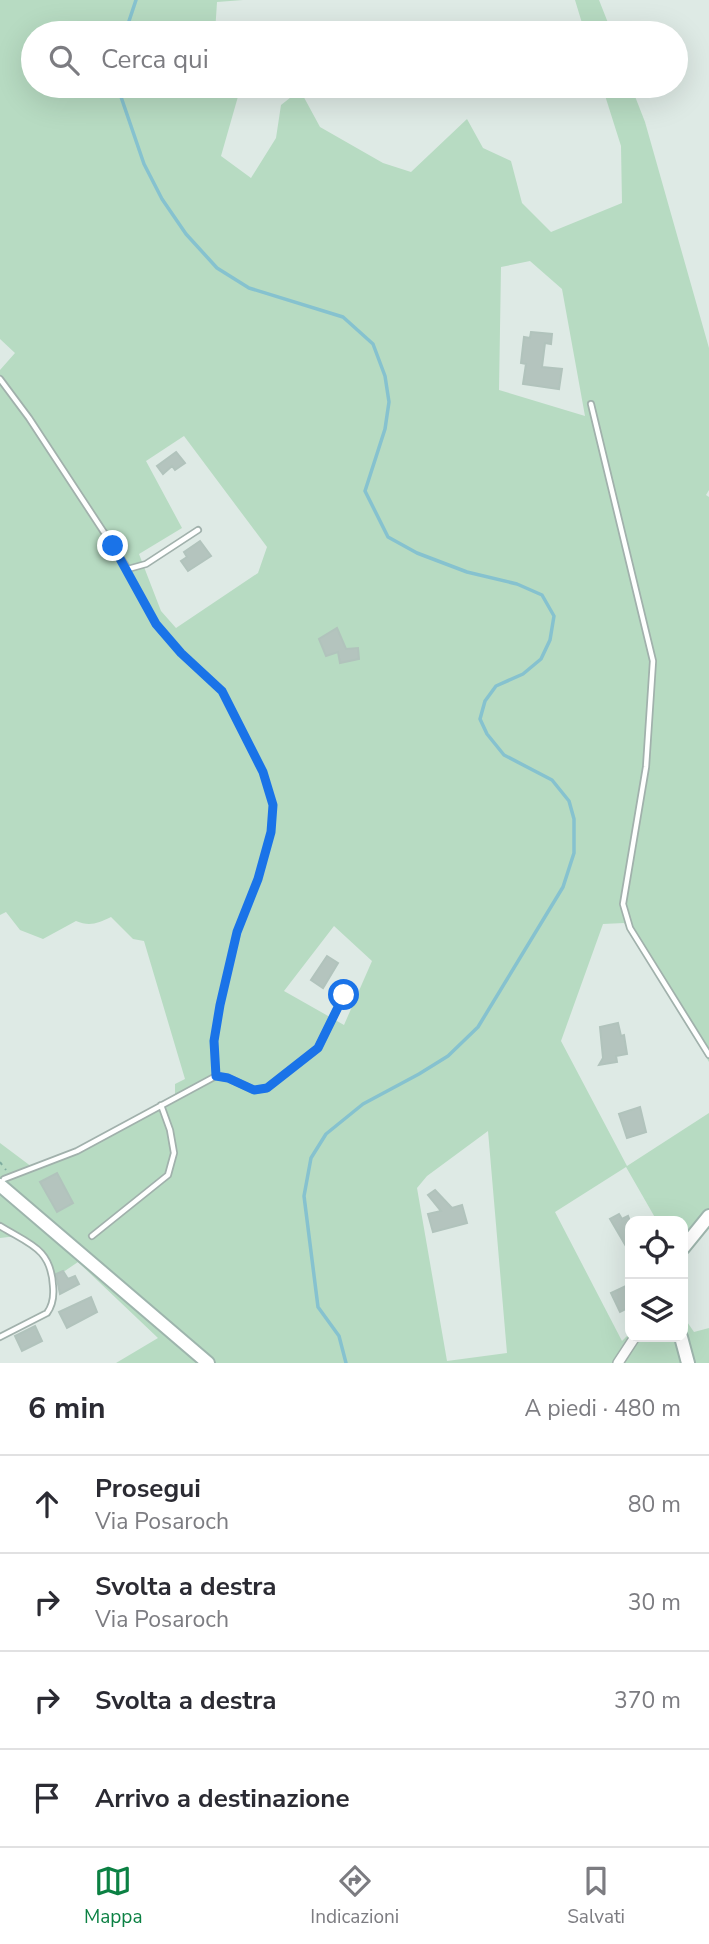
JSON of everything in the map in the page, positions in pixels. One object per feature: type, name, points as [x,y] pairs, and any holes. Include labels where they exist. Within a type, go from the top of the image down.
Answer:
[{"type":"main road","points":[[5,1180],[208,1363]]},
{"type":"main road","points":[[688,1242],[709,1216]]},
{"type":"main road","points":[[682,1342],[688,1363]]},
{"type":"street","points":[[618,1363],[632,1342]]},
{"type":"lane","points":[[0,379],[29,418],[128,569],[146,564],[198,530]]},
{"type":"lane","points":[[591,404],[653,662],[646,767],[623,904],[630,928],[709,1055]]},
{"type":"lane","points":[[5,1180],[76,1151],[216,1076],[228,1078],[254,1090],[267,1088],[318,1048],[344,995]]},
{"type":"lane","points":[[92,1236],[167,1175],[174,1153],[170,1130],[161,1105]]},
{"type":"lane","points":[[0,1226],[46,1256],[51,1268],[54,1291],[51,1308],[47,1313],[0,1337]]},
{"type":"path","points":[[128,569],[156,624],[181,653],[222,691],[263,772],[273,805],[268,844],[258,879],[237,932],[220,1005],[214,1041],[216,1076]]},
{"type":"path","points":[[0,1162],[5,1180]]},
{"type":"green space","points":[[0,0],[243,0],[217,2],[216,21],[21,21],[21,98],[238,98],[221,156],[251,178],[276,138],[281,105],[290,98],[304,98],[320,127],[383,163],[411,172],[467,119],[483,148],[511,161],[522,203],[551,232],[622,203],[621,146],[606,98],[636,98],[645,122],[709,348],[709,490],[706,495],[709,497],[709,1062],[624,923],[603,924],[561,1041],[627,1166],[709,1113],[709,1228],[692,1244],[688,1244],[688,1216],[654,1216],[626,1167],[555,1212],[622,1341],[625,1338],[625,1342],[688,1342],[688,1323],[694,1332],[709,1328],[709,1363],[116,1363],[158,1338],[78,1262],[53,1279],[49,1262],[41,1251],[17,1236],[0,1238],[0,1143],[32,1167],[100,1139],[175,1094],[175,1084],[185,1079],[144,941],[133,939],[111,917],[86,924],[76,921],[43,939],[20,930],[6,912],[0,915],[0,370],[15,353],[0,339]],"holes":[[[530,261],[562,289],[585,416],[499,390],[501,267]],[[184,436],[267,547],[258,573],[176,628],[161,611],[139,554],[182,528],[146,461]],[[334,926],[372,961],[344,1025],[284,991]],[[488,1131],[507,1353],[447,1361],[417,1188],[427,1176]]]},
{"type":"green space","points":[[575,0],[599,0],[607,21],[581,21]]},
{"type":"building","points":[[531,332],[552,334],[551,344],[545,343],[542,367],[562,369],[559,389],[523,384],[526,364],[521,363],[524,337],[530,338]]},
{"type":"building","points":[[176,452],[185,463],[175,470],[172,466],[163,474],[157,466]]},
{"type":"building","points":[[200,541],[211,556],[188,571],[181,561],[187,557],[184,552]]},
{"type":"building","points":[[337,628],[346,649],[358,648],[359,659],[340,663],[338,652],[326,656],[319,639]]},
{"type":"building","points":[[327,956],[338,963],[323,988],[311,980]]},
{"type":"building","points":[[618,1023],[621,1036],[624,1035],[627,1054],[616,1056],[617,1062],[599,1065],[603,1058],[600,1027]]},
{"type":"building","points":[[640,1107],[646,1132],[627,1138],[619,1114]]},
{"type":"building","points":[[57,1173],[73,1203],[57,1212],[40,1182]]},
{"type":"building","points":[[435,1190],[452,1208],[462,1205],[467,1223],[433,1232],[428,1214],[441,1211],[428,1195]]},
{"type":"building","points":[[619,1214],[622,1219],[625,1218],[625,1244],[610,1219]]},
{"type":"building","points":[[63,1271],[68,1279],[75,1276],[79,1284],[60,1294],[56,1274]]},
{"type":"building","points":[[625,1286],[625,1310],[620,1312],[611,1293]]},
{"type":"building","points":[[91,1297],[97,1312],[67,1328],[59,1312]]},
{"type":"building","points":[[35,1326],[42,1341],[22,1351],[15,1336]]},
{"type":"waterway","points":[[129,21],[136,0]]},
{"type":"waterway","points":[[121,98],[144,164],[162,199],[186,234],[217,268],[249,288],[343,317],[373,344],[385,376],[389,402],[385,429],[365,491],[388,537],[417,553],[467,572],[517,584],[542,595],[554,616],[550,640],[541,659],[523,674],[496,686],[485,701],[480,719],[487,734],[504,755],[552,780],[569,801],[574,819],[574,853],[563,887],[478,1027],[448,1056],[363,1104],[326,1134],[311,1158],[304,1196],[318,1307],[339,1336],[346,1363]]},
{"type":"route","points":[[113,546],[156,624],[181,653],[222,691],[263,772],[273,805],[271,832],[258,879],[237,932],[220,1005],[214,1041],[216,1076],[228,1078],[254,1090],[267,1088],[318,1048],[344,995]]}]
